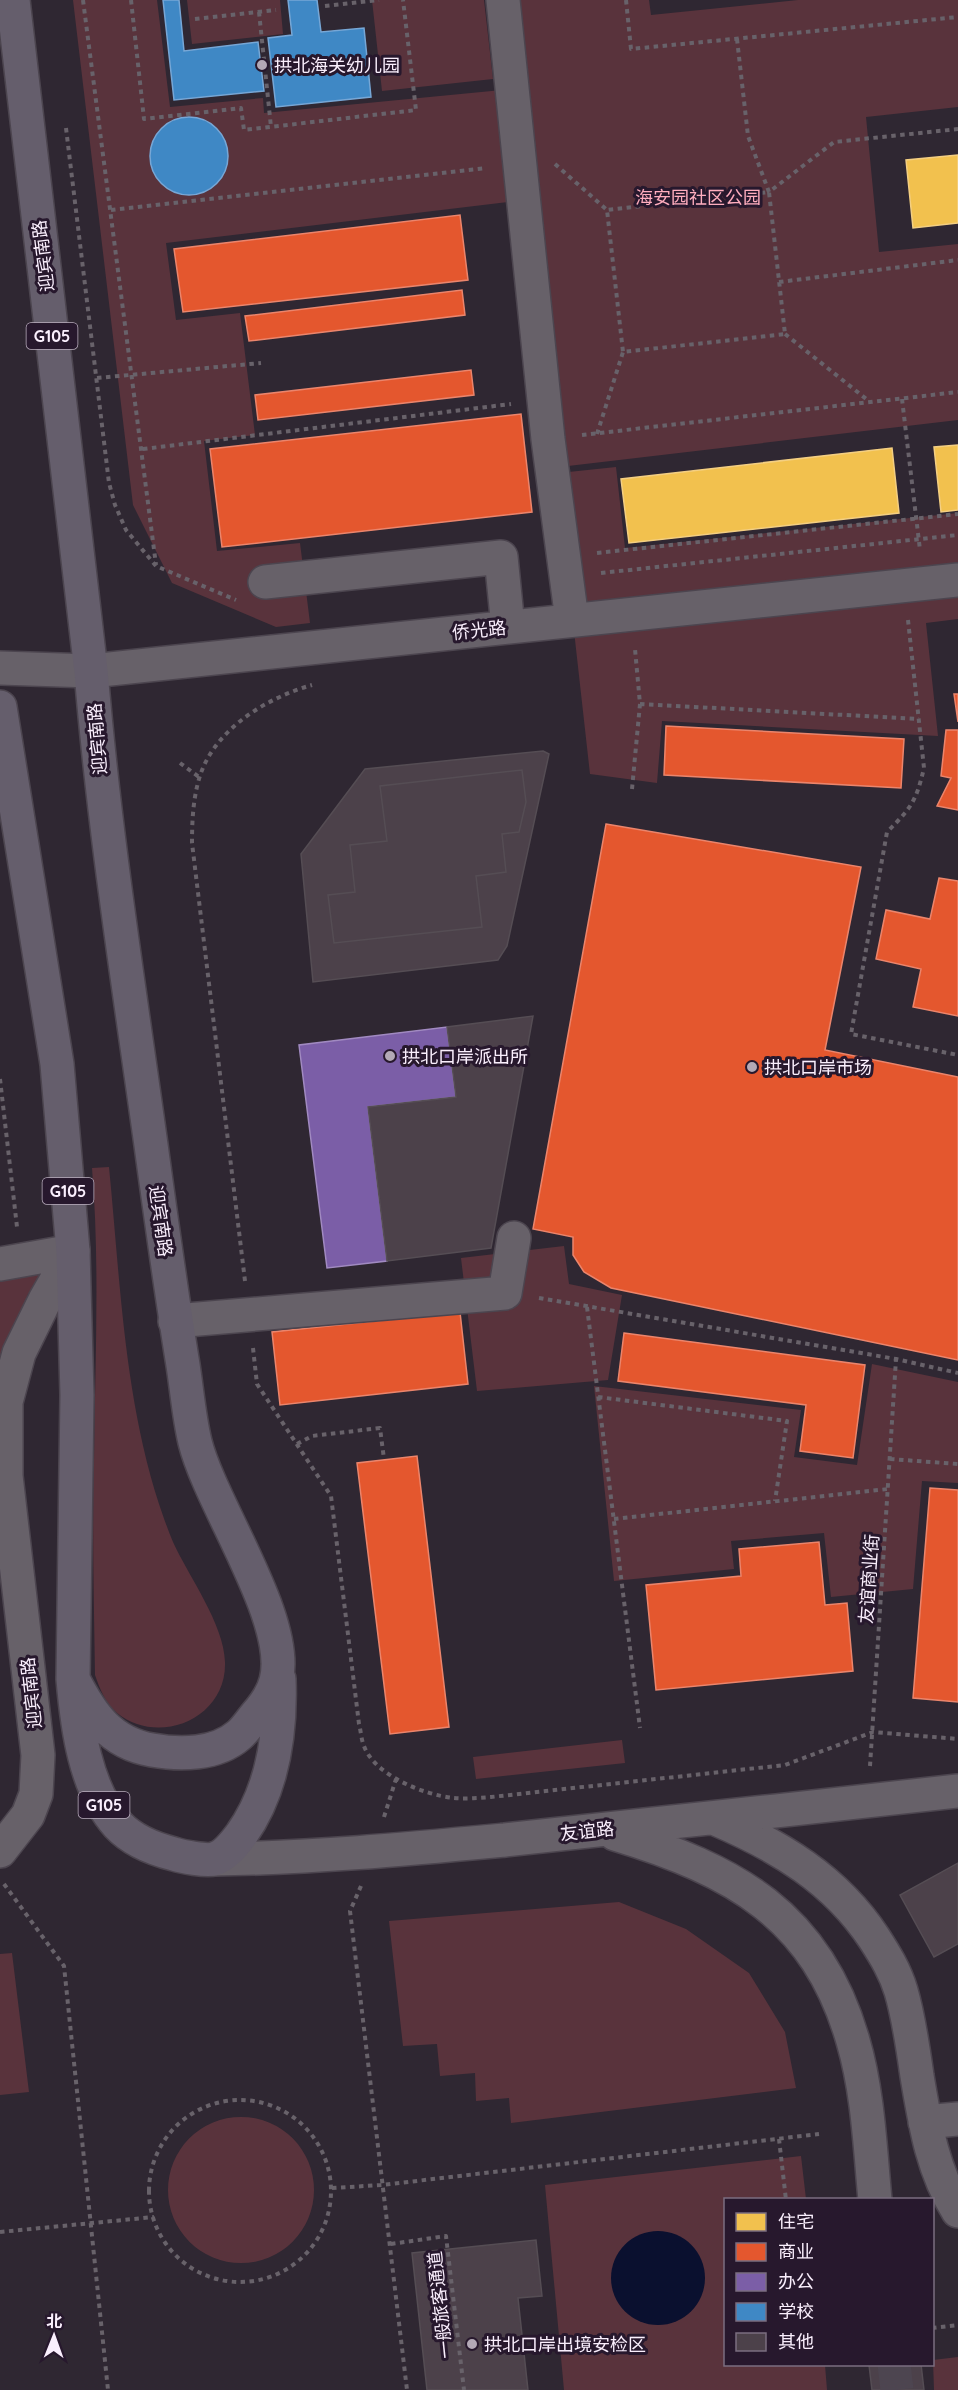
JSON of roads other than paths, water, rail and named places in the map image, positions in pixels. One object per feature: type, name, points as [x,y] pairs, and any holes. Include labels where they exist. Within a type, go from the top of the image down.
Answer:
[{"type":"highway","name":"迎宾南路","points":[[13,0],[91,671],[99,777],[175,1321],[195,1443],[206,1474],[272,1624],[277,1669]]},
{"type":"highway","name":"G105","points":[[0,707],[57,1064],[73,1251],[77,1406],[73,1680],[76,1716],[87,1763],[106,1808],[118,1825],[131,1837],[153,1848],[183,1857],[214,1859],[233,1846],[254,1816],[270,1772],[278,1730],[280,1701],[277,1669]]},
{"type":"highway","points":[[73,1680],[89,1711],[100,1724],[123,1741],[144,1749],[188,1753],[212,1749],[238,1736],[262,1708],[277,1669]]},
{"type":"street","points":[[503,0],[548,439],[572,620]]},
{"type":"street","points":[[255,592],[501,557],[508,627]]},
{"type":"street","name":"侨光路","points":[[0,668],[91,671],[958,580]]},
{"type":"street","points":[[175,1321],[506,1293],[514,1238]]},
{"type":"street","points":[[10,1262],[73,1251]]},
{"type":"street","name":"迎宾南路","points":[[0,1851],[28,1815],[36,1794],[38,1755],[6,1476],[6,1402],[19,1353],[45,1300],[73,1251]]},
{"type":"street","name":"友谊路","points":[[214,1859],[279,1858],[373,1852],[602,1830],[958,1791]]},
{"type":"street","points":[[714,1818],[774,1846],[817,1874],[838,1893],[870,1932],[893,1970],[901,1991],[925,2122],[936,2164],[956,2203]]},
{"type":"street","points":[[602,1830],[663,1848],[692,1860],[743,1887],[777,1911],[800,1937],[829,1980],[854,2043],[864,2091],[875,2198]]},
{"type":"street","points":[[925,2122],[958,2118]]},
{"type":"water","points":[[658,2231],[676,2234],[692,2244],[702,2260],[705,2278],[702,2296],[692,2312],[676,2322],[658,2325],[640,2322],[624,2312],[614,2296],[611,2278],[614,2260],[624,2244],[640,2234]]},
{"type":"tunnel","points":[[894,2366],[897,2390]]},
{"type":"place","name":"拱北海关幼儿园","points":[[262,65]]},
{"type":"place","name":"拱北口岸派出所","points":[[390,1056]]},
{"type":"place","name":"拱北口岸市场","points":[[752,1067]]},
{"type":"place","name":"拱北口岸出境安检区","points":[[472,2344]]},
{"type":"park label","name":"海安园社区公园","points":[[698,197]]}]
